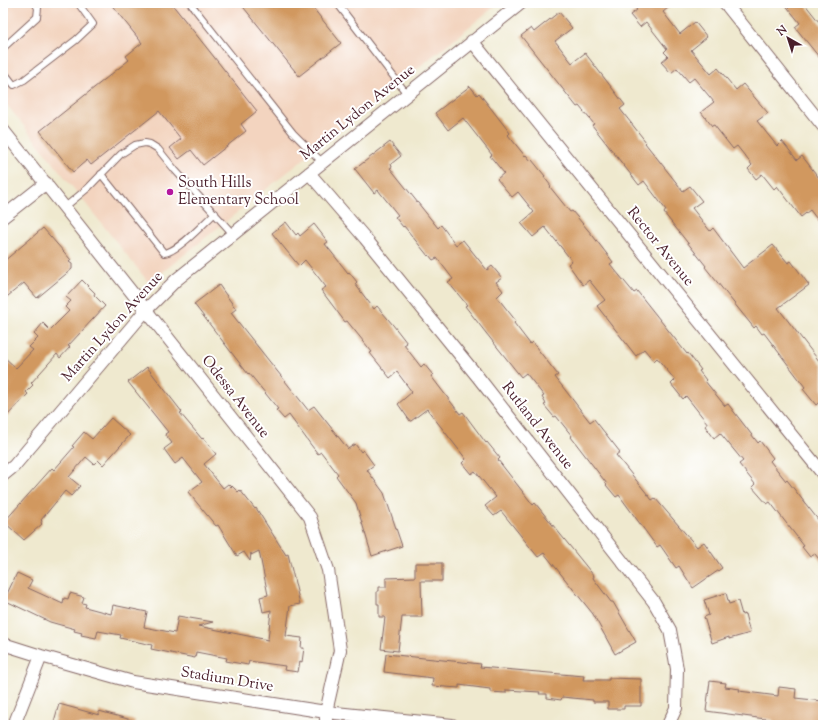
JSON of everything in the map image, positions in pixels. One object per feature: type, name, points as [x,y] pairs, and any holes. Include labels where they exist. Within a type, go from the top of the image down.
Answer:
[{"type":"street","name":"Martin Lydon Avenue","points":[[3,475],[14,466],[146,310],[176,280],[521,3]]},
{"type":"street","points":[[725,3],[823,126]]},
{"type":"street","name":"Rector Avenue","points":[[472,41],[823,474]]},
{"type":"street","name":"Odessa Avenue","points":[[3,130],[310,517],[328,570],[340,650],[326,712],[326,725]]},
{"type":"street","name":"Rutland Avenue","points":[[309,173],[365,238],[473,371],[654,602],[670,630],[677,669],[676,708],[668,725]]},
{"type":"street","points":[[3,217],[46,183]]},
{"type":"street","name":"Stadium Drive","points":[[3,644],[134,682],[326,712],[452,725]]},
{"type":"street","points":[[14,725],[41,656]]},
{"type":"lane","points":[[3,48],[38,17],[38,8],[35,3]]},
{"type":"lane","points":[[3,71],[14,85],[24,80],[76,40],[93,24],[78,3]]},
{"type":"lane","points":[[190,3],[293,132],[322,162]]},
{"type":"lane","points":[[337,3],[407,94]]},
{"type":"lane","points":[[65,207],[88,188],[121,154],[135,145],[145,143],[158,149],[175,170],[234,234]]},
{"type":"lane","points":[[101,174],[164,253],[180,246],[215,213]]},
{"type":"shaded area","name":"South Hills Elementary School","points":[[3,3],[499,3],[149,283],[3,100]]},
{"type":"building","points":[[110,3],[171,3],[257,111],[241,124],[246,131],[203,165],[191,150],[179,159],[170,148],[181,139],[159,111],[91,165],[87,160],[73,172],[40,131],[129,60],[126,56],[142,43]]},
{"type":"building","points":[[240,3],[309,3],[341,43],[299,76]]},
{"type":"building","points":[[631,3],[674,3],[663,12],[680,34],[695,22],[707,37],[691,50],[711,74],[718,68],[736,90],[743,84],[768,113],[757,121],[777,146],[782,141],[797,160],[802,156],[823,183],[823,227],[810,210],[801,217],[777,186],[774,189],[762,174],[756,179],[748,169],[752,165],[737,146],[733,149],[714,125],[712,126],[701,112],[714,102],[694,78],[689,82],[677,68],[671,73],[661,62],[668,56],[664,52],[667,49],[646,22],[640,27],[630,15],[637,10]]},
{"type":"building","points":[[784,3],[804,3],[823,27],[823,62],[795,27],[800,23]]},
{"type":"building","points":[[559,12],[572,28],[555,41],[572,63],[585,53],[625,105],[620,109],[646,142],[645,143],[683,191],[690,186],[702,201],[692,208],[710,231],[713,228],[743,268],[773,245],[788,263],[791,261],[809,285],[778,308],[823,366],[823,399],[816,405],[803,389],[805,387],[764,333],[762,334],[756,326],[754,328],[705,267],[706,266],[664,213],[666,210],[644,181],[639,185],[592,125],[594,124],[579,106],[577,107],[521,36],[531,28],[534,32]]},
{"type":"building","points":[[470,86],[477,95],[479,93],[510,133],[508,135],[525,156],[526,155],[531,161],[532,160],[545,176],[544,177],[551,186],[550,187],[570,212],[572,211],[593,236],[613,262],[610,264],[634,293],[637,291],[687,354],[688,353],[701,370],[699,371],[706,380],[705,381],[725,406],[728,404],[758,443],[760,441],[773,458],[770,461],[823,526],[823,564],[815,554],[810,557],[802,547],[804,546],[770,502],[767,504],[752,487],[755,484],[739,464],[743,461],[720,433],[714,438],[705,426],[708,424],[686,396],[683,399],[671,384],[675,380],[657,358],[654,361],[644,349],[636,356],[597,306],[605,300],[589,280],[583,285],[568,264],[572,261],[545,227],[533,237],[521,223],[534,212],[518,192],[512,197],[497,179],[504,173],[463,118],[448,130],[435,113]]},
{"type":"building","points":[[390,142],[401,156],[391,164],[392,167],[390,168],[438,228],[441,225],[456,245],[463,240],[487,270],[492,266],[502,278],[496,282],[503,291],[497,297],[516,321],[514,323],[530,344],[532,342],[558,375],[555,377],[590,422],[594,419],[620,452],[616,455],[652,500],[655,498],[697,547],[704,542],[722,568],[693,588],[679,566],[676,568],[660,545],[657,547],[619,495],[616,497],[606,485],[607,484],[571,437],[572,436],[556,416],[554,417],[544,405],[546,404],[542,397],[544,396],[526,373],[521,377],[465,306],[467,305],[448,282],[453,279],[437,258],[433,260],[429,255],[428,256],[395,217],[398,215],[378,190],[374,193],[355,169]]},
{"type":"building","points":[[286,222],[296,235],[298,233],[300,236],[314,224],[328,242],[325,244],[357,282],[355,284],[374,309],[377,306],[393,325],[407,343],[404,345],[421,367],[424,364],[433,375],[431,376],[460,414],[463,412],[486,443],[487,442],[500,458],[498,460],[533,505],[535,503],[594,576],[593,578],[611,602],[613,602],[636,642],[615,654],[593,614],[544,553],[538,557],[501,511],[494,516],[485,506],[496,497],[475,471],[471,474],[462,463],[466,459],[427,409],[410,421],[398,404],[412,392],[397,372],[390,378],[370,353],[372,352],[347,321],[345,322],[321,290],[326,287],[305,260],[299,266],[272,233]]},
{"type":"building","points":[[43,228],[71,260],[69,262],[72,264],[72,269],[37,298],[24,283],[3,300],[3,262]]},
{"type":"building","points":[[82,280],[105,306],[68,346],[70,347],[60,358],[57,354],[31,383],[33,385],[26,392],[28,394],[3,420],[3,356],[16,368],[33,350],[29,347],[38,338],[34,334],[43,323],[50,330],[69,311],[65,307],[71,301],[66,297]]},
{"type":"building","points":[[219,285],[236,309],[231,313],[308,410],[314,406],[348,449],[355,444],[361,452],[363,450],[374,465],[367,470],[384,493],[402,546],[372,556],[356,503],[336,476],[338,474],[321,452],[318,454],[289,415],[284,419],[276,410],[278,409],[249,373],[248,374],[194,304]]},
{"type":"building","points":[[147,367],[182,412],[180,413],[216,454],[204,464],[223,488],[228,484],[238,492],[240,490],[255,509],[256,508],[286,555],[288,554],[300,604],[290,606],[286,636],[302,638],[301,648],[304,648],[302,662],[300,661],[298,672],[284,670],[285,666],[249,661],[248,665],[226,661],[227,658],[196,652],[195,658],[151,649],[152,645],[120,638],[121,635],[98,631],[96,638],[81,635],[82,633],[74,631],[75,629],[50,622],[4,600],[17,573],[32,580],[28,588],[63,604],[64,598],[68,599],[70,593],[84,597],[82,603],[86,604],[85,607],[111,614],[113,605],[147,612],[144,627],[175,633],[178,616],[213,622],[198,626],[268,640],[271,610],[263,612],[260,597],[268,595],[259,551],[251,555],[251,553],[250,561],[244,552],[237,556],[218,525],[216,526],[188,492],[202,482],[183,458],[175,464],[164,449],[172,443],[165,434],[168,432],[128,382]]},
{"type":"building","points":[[111,418],[130,435],[103,465],[98,460],[94,464],[86,457],[69,477],[80,486],[71,496],[65,491],[41,520],[42,524],[24,540],[4,522],[52,468],[54,470],[74,447],[72,446],[84,432],[92,439]]},
{"type":"building","points":[[415,563],[442,563],[442,581],[421,581],[422,617],[402,617],[398,651],[381,649],[385,617],[379,617],[377,591],[379,591],[379,587],[386,587],[386,578],[415,577]]},
{"type":"building","points":[[726,593],[729,604],[738,601],[742,615],[745,614],[750,633],[729,639],[729,637],[712,643],[704,617],[709,615],[704,600]]},
{"type":"building","points":[[386,654],[481,664],[480,667],[584,676],[583,680],[609,680],[609,678],[641,679],[641,706],[624,706],[624,709],[608,709],[608,702],[593,702],[593,700],[562,697],[561,700],[547,698],[547,694],[539,694],[540,692],[506,690],[506,693],[490,692],[490,689],[459,685],[459,688],[432,686],[433,678],[384,672]]},
{"type":"building","points":[[710,681],[726,683],[725,687],[740,689],[739,691],[778,696],[779,687],[796,689],[795,698],[823,701],[823,725],[773,724],[773,720],[706,711]]},
{"type":"building","points":[[59,704],[99,715],[99,711],[135,721],[134,725],[53,725]]},
{"type":"place","name":"South Hills Elementary School","points":[[170,192]]}]
